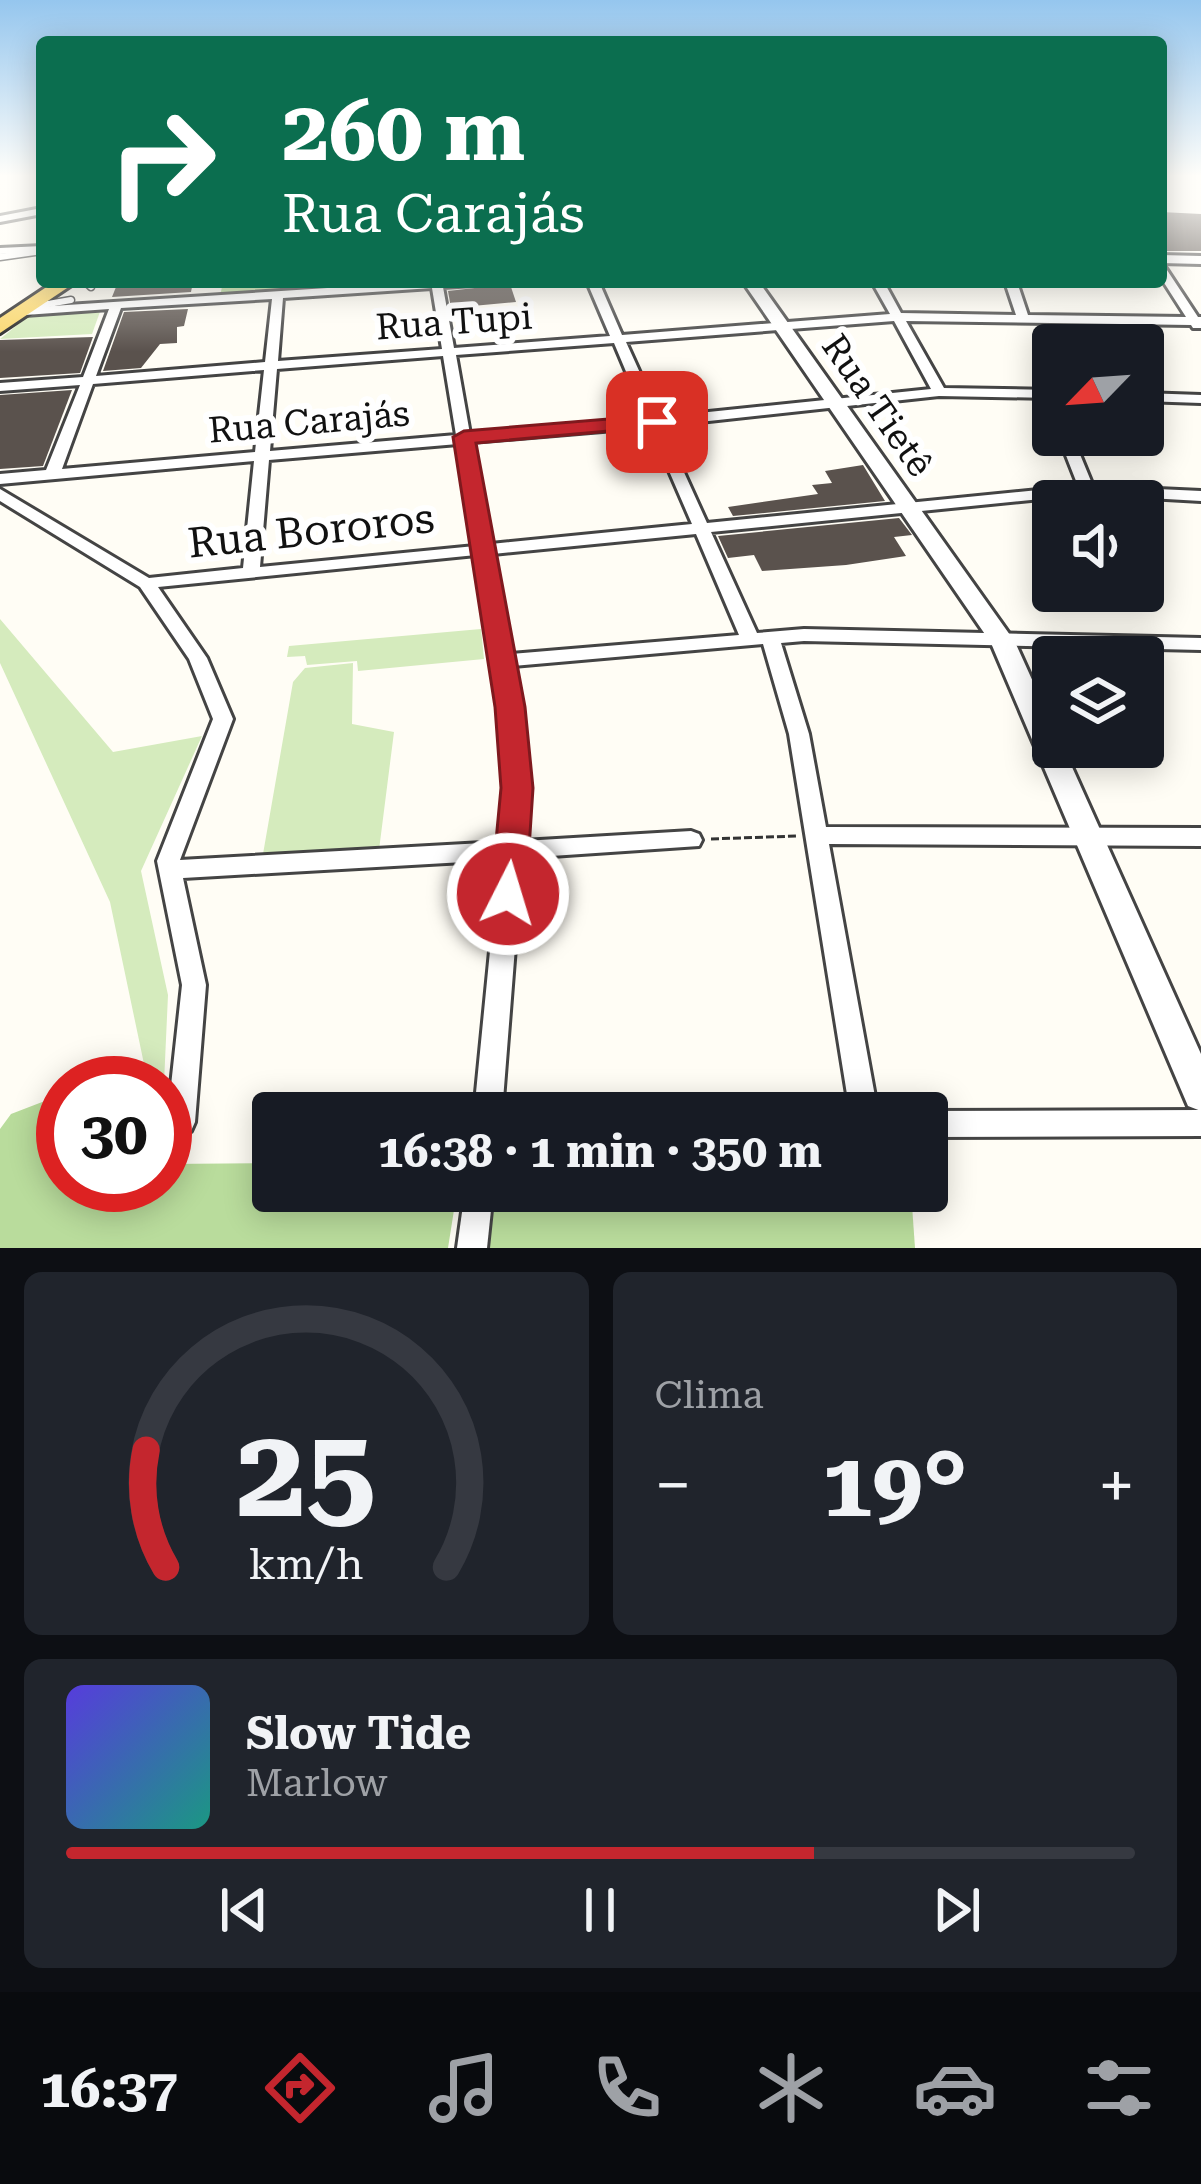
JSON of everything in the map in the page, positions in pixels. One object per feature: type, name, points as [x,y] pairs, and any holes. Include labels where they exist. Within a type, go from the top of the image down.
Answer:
[{"type":"main road","points":[[0,316],[43,288]]},
{"type":"main road","points":[[0,327],[69,291]]},
{"type":"street","points":[[0,254],[36,251]]},
{"type":"street","points":[[1167,259],[1201,260]]},
{"type":"street","points":[[1167,277],[1198,325]]},
{"type":"street","points":[[28,309],[379,288]]},
{"type":"street","points":[[438,288],[503,661],[517,788],[490,1092]]},
{"type":"street","points":[[596,288],[702,526],[760,638],[799,734],[860,1092]]},
{"type":"street","name":"Rua Tietê","points":[[756,288],[1003,642],[1201,1094]]},
{"type":"street","points":[[881,288],[939,392]]},
{"type":"street","points":[[1013,288],[1024,318]]},
{"type":"street","points":[[251,572],[278,295]]},
{"type":"street","points":[[53,473],[116,305]]},
{"type":"street","name":"Rua Tupi","points":[[0,387],[898,317],[1198,325]]},
{"type":"street","name":"Rua Carajás","points":[[0,479],[657,422],[939,392],[1032,396]]},
{"type":"street","points":[[1164,398],[1201,399]]},
{"type":"street","points":[[0,494],[146,583],[198,658],[223,718],[172,842],[168,870],[194,985],[187,1056]]},
{"type":"street","name":"Rua Bororos","points":[[1164,496],[1201,496]]},
{"type":"street","name":"Rua Bororos","points":[[146,583],[702,526],[1032,499]]},
{"type":"street","points":[[503,661],[760,638],[1201,644]]},
{"type":"street","points":[[816,835],[1201,837]]},
{"type":"street","points":[[168,870],[692,840]]},
{"type":"street","points":[[948,1124],[1201,1123]]},
{"type":"street","points":[[472,1248],[476,1212]]},
{"type":"path","points":[[692,840],[816,835]]},
{"type":"green space","points":[[222,288],[339,288],[220,296]]},
{"type":"green space","points":[[101,309],[92,334],[0,339],[31,314]]},
{"type":"green space","points":[[0,619],[113,752],[202,736],[141,871],[168,995],[165,1056],[142,1056],[110,902],[0,663]]},
{"type":"green space","points":[[481,629],[484,659],[358,671],[357,661],[307,665],[305,656],[287,657],[289,646]]},
{"type":"green space","points":[[353,663],[352,724],[394,732],[379,850],[263,854],[293,682],[305,668]]},
{"type":"green space","points":[[36,1104],[36,1212],[192,1212],[192,1164],[252,1163],[252,1212],[454,1212],[448,1248],[0,1248],[0,1129],[11,1114]]},
{"type":"green space","points":[[493,1212],[912,1212],[915,1248],[489,1248]]},
{"type":"building","points":[[1167,235],[1201,235],[1201,251],[1167,251]]},
{"type":"building","points":[[116,288],[192,288],[191,292],[112,297]]},
{"type":"building","points":[[511,288],[516,302],[451,308],[448,291]]},
{"type":"building","points":[[188,309],[184,326],[177,327],[177,343],[160,344],[141,368],[103,371],[124,312]]},
{"type":"building","points":[[93,337],[80,373],[0,378],[0,340]]},
{"type":"building","points":[[72,390],[43,466],[0,469],[0,395]]},
{"type":"building","points":[[863,465],[885,501],[733,516],[728,507],[818,494],[812,485],[832,483],[825,471]]},
{"type":"building","points":[[899,518],[912,535],[894,537],[906,556],[846,565],[762,571],[754,555],[728,558],[718,536]]},
{"type":"route","points":[[508,894],[517,788],[510,707],[464,437],[657,422]]}]
